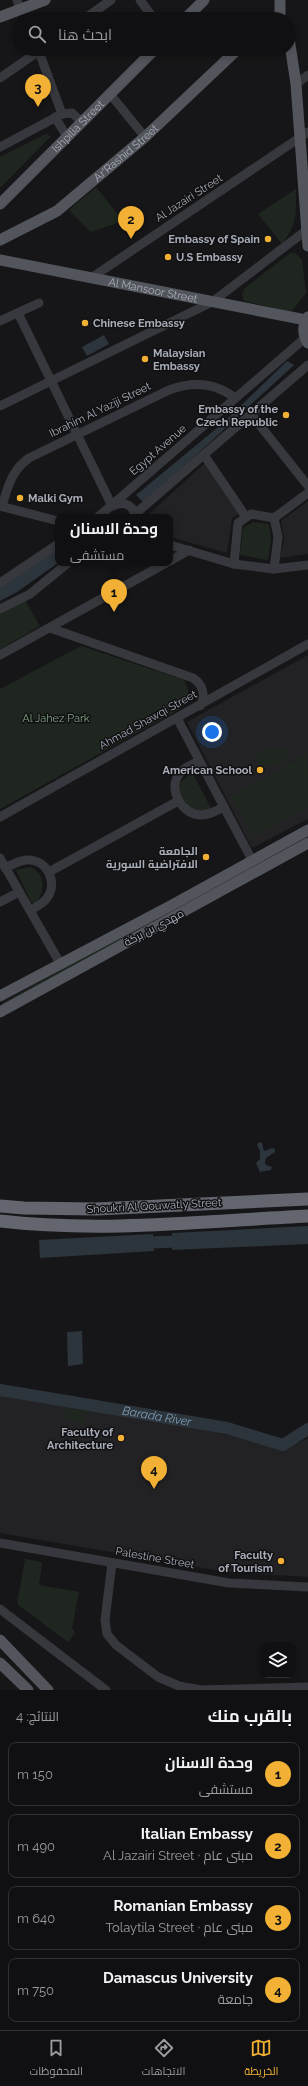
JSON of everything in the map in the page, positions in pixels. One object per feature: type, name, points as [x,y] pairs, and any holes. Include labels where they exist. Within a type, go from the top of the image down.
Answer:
[{"type":"highway","name":"Shoukri Al Qouwatly Street","points":[[0,1206],[96,1210],[308,1199]]},
{"type":"highway","name":"Shoukri Al Qouwatly Street","points":[[0,1221],[27,1224],[105,1226],[308,1216]]},
{"type":"main road","points":[[0,17],[19,4],[45,0]]},
{"type":"main road","points":[[192,12],[204,0]]},
{"type":"main road","points":[[280,0],[281,12]]},
{"type":"main road","name":"Ishpilia Street","points":[[0,204],[148,56]]},
{"type":"main road","name":"Ar'Rashid Street","points":[[0,240],[57,211],[145,137],[231,56]]},
{"type":"main road","points":[[292,56],[304,136],[308,246]]},
{"type":"main road","name":"Al Mansoor Street","points":[[0,260],[212,302],[307,319]]},
{"type":"main road","points":[[306,340],[304,326],[307,319]]},
{"type":"main road","points":[[0,996],[61,965],[308,830]]},
{"type":"main road","name":"مهدي بن بركة","points":[[0,1012],[189,910],[308,843]]},
{"type":"main road","points":[[184,898],[188,903],[189,910]]},
{"type":"main road","points":[[172,905],[173,911],[177,916]]},
{"type":"main road","points":[[0,1640],[48,1690]]},
{"type":"main road","points":[[0,1663],[28,1690]]},
{"type":"street","points":[[94,12],[110,0]]},
{"type":"street","points":[[140,0],[149,12]]},
{"type":"street","points":[[0,78],[31,56]]},
{"type":"street","points":[[42,56],[58,116],[67,137]]},
{"type":"street","points":[[296,84],[308,75]]},
{"type":"street","points":[[110,94],[145,137]]},
{"type":"street","points":[[0,147],[58,116],[72,113],[82,122]]},
{"type":"street","name":"Al Jazairi Street","points":[[91,278],[304,136]]},
{"type":"street","points":[[0,406],[212,302],[307,230]]},
{"type":"street","points":[[0,321],[39,303]]},
{"type":"street","points":[[18,313],[112,506]]},
{"type":"street","name":"Egypt Avenue","points":[[102,514],[235,398],[306,340]]},
{"type":"street","points":[[136,514],[308,365]]},
{"type":"street","name":"Ibrahim Al Yaziji Street","points":[[1,506],[11,477],[23,462],[179,386],[200,384],[210,385],[226,391],[235,398]]},
{"type":"street","points":[[251,414],[308,486]]},
{"type":"street","points":[[204,455],[246,517]]},
{"type":"street","points":[[234,564],[238,523],[251,514],[274,518],[308,492]]},
{"type":"street","points":[[108,514],[112,506],[121,503],[126,504],[133,510],[135,514]]},
{"type":"street","points":[[1,506],[55,520]]},
{"type":"street","points":[[274,518],[278,537],[274,568]]},
{"type":"street","points":[[0,583],[55,546]]},
{"type":"street","points":[[173,546],[234,564],[274,568],[308,565]]},
{"type":"street","points":[[173,559],[189,550]]},
{"type":"street","points":[[0,610],[30,594],[64,566]]},
{"type":"street","points":[[0,656],[158,566]]},
{"type":"street","points":[[50,628],[193,678],[200,683],[203,690],[203,698],[200,706]]},
{"type":"street","name":"Ahmad Shawqi Street","points":[[0,816],[200,706],[308,644]]},
{"type":"street","points":[[177,718],[252,860]]},
{"type":"street","points":[[199,761],[182,770],[177,778],[175,792],[178,801],[184,808],[193,814],[210,814],[224,807]]},
{"type":"street","points":[[49,872],[178,801]]},
{"type":"street","points":[[0,858],[61,965]]},
{"type":"street","points":[[5,868],[26,860],[35,861],[43,865],[49,872],[52,880],[52,890],[44,902],[30,910]]},
{"type":"street","points":[[0,902],[19,892]]},
{"type":"street","name":"Palestine Street","points":[[0,1543],[229,1583],[308,1587]]},
{"type":"street","points":[[112,1563],[105,1620],[107,1634],[116,1645],[158,1677],[179,1686],[201,1690],[308,1687]]},
{"type":"street","points":[[0,1609],[106,1690]]},
{"type":"shaded area","points":[[104,335],[109,344],[87,356],[82,347]]},
{"type":"shaded area","points":[[287,361],[294,365],[144,503],[136,495],[223,423]]},
{"type":"shaded area","points":[[205,463],[239,514],[232,518],[227,553],[173,538],[173,514],[149,514]]},
{"type":"shaded area","points":[[308,501],[308,554],[280,558],[284,539],[281,521]]},
{"type":"shaded area","points":[[55,549],[55,565],[17,592],[0,601],[0,587]]},
{"type":"shaded area","name":"American School","points":[[308,655],[308,819],[252,848],[187,722]]},
{"type":"shaded area","points":[[259,1142],[262,1143],[264,1151],[272,1148],[275,1149],[275,1152],[266,1158],[265,1162],[266,1165],[272,1167],[271,1170],[260,1172],[256,1163],[260,1159],[260,1151],[257,1145]]},
{"type":"shaded area","points":[[308,1226],[308,1244],[172,1250],[172,1233]]},
{"type":"shaded area","points":[[153,1234],[154,1251],[40,1258],[39,1240]]},
{"type":"shaded area","points":[[82,1331],[83,1364],[68,1366],[67,1332]]},
{"type":"shaded area","points":[[0,1393],[291,1446],[308,1438],[308,1577],[227,1572],[0,1533]]},
{"type":"green space","points":[[46,134],[51,136],[0,188],[0,157]]},
{"type":"green space","points":[[96,187],[123,221],[91,232],[69,210]]},
{"type":"green space","points":[[296,189],[295,218],[291,230],[282,244],[258,214]]},
{"type":"green space","points":[[290,253],[295,253],[302,260],[306,293],[293,310],[288,311],[244,301],[242,294],[245,288]]},
{"type":"green space","points":[[253,522],[269,524],[271,539],[268,560],[240,555],[243,528]]},
{"type":"green space","points":[[25,600],[40,626],[0,649],[0,614]]},
{"type":"green space","name":"Al Jahez Park","points":[[81,646],[184,680],[188,690],[188,701],[180,709],[0,809],[0,689]]},
{"type":"green space","points":[[285,746],[289,762],[260,768],[256,752]]},
{"type":"green space","points":[[307,754],[308,807],[254,837],[231,797]]},
{"type":"green space","points":[[192,772],[212,810],[195,812],[188,807],[179,793],[180,783]]},
{"type":"green space","points":[[31,867],[42,879],[41,893],[36,903],[31,902],[16,870]]},
{"type":"green space","points":[[151,919],[154,924],[5,1005],[2,1003]]},
{"type":"green space","points":[[65,1408],[87,1411],[85,1423],[64,1420]]},
{"type":"green space","points":[[25,1559],[42,1562],[39,1585],[79,1592],[72,1628],[75,1633],[68,1642],[17,1604]]},
{"type":"waterway","name":"Barada River","points":[[139,1243],[188,1241]]},
{"type":"waterway","name":"Barada River","points":[[0,1390],[227,1428],[283,1445],[308,1429]]},
{"type":"place","name":"Romanian Embassy","points":[[38,107]]},
{"type":"place","name":"Italian Embassy","points":[[131,239]]},
{"type":"place","name":"Embassy of Spain","points":[[268,239]]},
{"type":"place","name":"U.S Embassy","points":[[168,257]]},
{"type":"place","name":"Chinese Embassy","points":[[85,323]]},
{"type":"place","name":"Malaysian Embassy","points":[[145,359]]},
{"type":"place","name":"Embassy of the Czech Republic","points":[[286,415]]},
{"type":"place","name":"Malki Gym","points":[[20,498]]},
{"type":"place","name":"وحدة الاسنان","points":[[114,612]]},
{"type":"place","name":"American School","points":[[260,770]]},
{"type":"place","name":"الجامعة الافتراضية السورية","points":[[206,857]]},
{"type":"place","name":"Faculty of Architecture","points":[[121,1438]]},
{"type":"place","name":"Damascus University","points":[[154,1489]]},
{"type":"place","name":"Faculty of Tourism","points":[[281,1561]]}]
